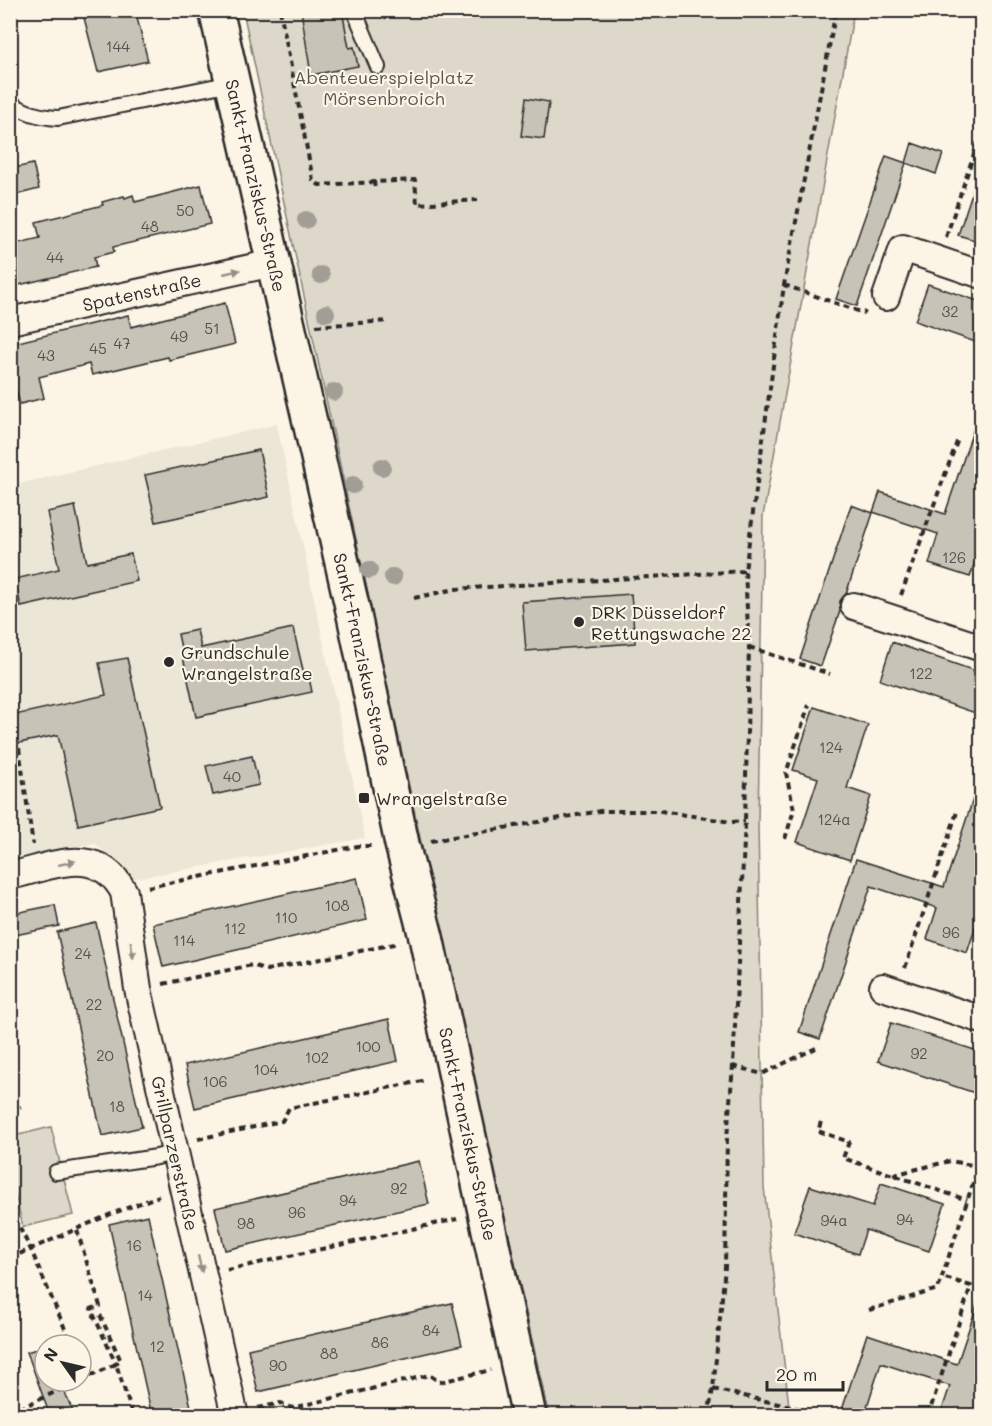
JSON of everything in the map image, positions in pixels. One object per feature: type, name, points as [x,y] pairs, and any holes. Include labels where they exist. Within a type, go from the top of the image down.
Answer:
[{"type":"main road","name":"Sankt-Franziskus-Straße","points":[[216,10],[354,615],[402,844],[426,937],[529,1416]]},
{"type":"street","points":[[886,297],[903,248],[981,275]]},
{"type":"street","name":"Spatenstraße","points":[[10,321],[273,263]]},
{"type":"street","points":[[854,606],[981,648]]},
{"type":"street","points":[[10,876],[78,860],[95,863],[107,871],[124,892]]},
{"type":"street","name":"Grillparzerstraße","points":[[124,892],[138,989],[234,1414]]},
{"type":"street","points":[[890,990],[981,1020]]},
{"type":"lane","points":[[354,10],[378,68]]},
{"type":"lane","points":[[10,102],[26,112],[42,117],[58,118],[232,83]]},
{"type":"lane","points":[[56,1172],[136,1160],[174,1148]]},
{"type":"path","points":[[280,10],[313,180],[319,185],[415,180],[417,204],[478,200]]},
{"type":"path","points":[[708,1416],[713,1389],[725,1267],[727,1138],[733,1066],[745,821],[749,647],[745,571],[784,285],[836,10]]},
{"type":"path","points":[[938,261],[981,130]]},
{"type":"path","points":[[374,181],[375,191]]},
{"type":"path","points":[[784,285],[864,312],[873,302],[886,297]]},
{"type":"path","points":[[288,328],[388,321]]},
{"type":"path","points":[[893,618],[958,439]]},
{"type":"path","points":[[414,598],[455,590],[745,571]]},
{"type":"path","points":[[749,647],[830,674]]},
{"type":"path","points":[[785,839],[794,810],[786,773],[809,705]]},
{"type":"path","points":[[19,748],[36,870]]},
{"type":"path","points":[[124,892],[358,846],[432,841],[600,810],[661,811],[731,822],[745,821]]},
{"type":"path","points":[[890,990],[957,812]]},
{"type":"path","points":[[138,989],[252,965],[267,970],[426,937]]},
{"type":"path","points":[[733,1066],[762,1074],[818,1047]]},
{"type":"path","points":[[174,1148],[282,1121],[289,1108],[455,1075]]},
{"type":"path","points":[[10,1110],[21,1107]]},
{"type":"path","points":[[821,1122],[818,1131],[849,1142],[843,1158],[967,1200]]},
{"type":"path","points":[[869,1310],[938,1289],[981,1156]]},
{"type":"path","points":[[892,1175],[950,1161],[978,1166]]},
{"type":"path","points":[[10,1258],[153,1198],[184,1190]]},
{"type":"path","points":[[10,1209],[31,1250],[67,1333]]},
{"type":"path","points":[[203,1276],[485,1213]]},
{"type":"path","points":[[76,1230],[100,1306],[91,1309],[116,1364],[133,1416]]},
{"type":"path","points":[[928,1416],[971,1286],[942,1277]]},
{"type":"path","points":[[93,1375],[121,1361],[100,1315]]},
{"type":"path","points":[[234,1414],[281,1403],[292,1408],[429,1375],[440,1382],[518,1364]]},
{"type":"path","points":[[713,1389],[831,1416]]},
{"type":"path","points":[[10,1413],[54,1393]]},
{"type":"shaded area","name":"Grundschule Wrangelstraße","points":[[277,424],[365,838],[131,879],[95,843],[11,860],[10,486]]},
{"type":"green space","name":"Abenteuerspielplatz Mörsenbroich","points":[[243,11],[854,11],[763,516],[758,823],[764,1187],[790,1415],[549,1415],[422,847]]},
{"type":"green space","points":[[51,1127],[73,1215],[23,1227],[11,1178],[10,1137]]},
{"type":"building","points":[[82,10],[135,10],[148,61],[98,72]]},
{"type":"building","points":[[301,10],[342,10],[349,48],[354,47],[358,66],[311,75]]},
{"type":"building","points":[[526,98],[549,102],[544,139],[521,136]]},
{"type":"building","points":[[912,143],[943,154],[936,174],[906,163]]},
{"type":"building","points":[[886,156],[906,163],[857,306],[836,299]]},
{"type":"building","points":[[33,164],[39,189],[15,195],[10,179],[10,169]]},
{"type":"building","points":[[978,175],[981,176],[981,242],[958,235]]},
{"type":"building","points":[[201,185],[210,224],[113,247],[114,252],[94,257],[96,267],[10,287],[10,245],[40,238],[36,222],[103,205],[102,202],[124,196],[125,198],[133,195],[135,202]]},
{"type":"building","points":[[928,284],[981,302],[981,344],[915,321]]},
{"type":"building","points":[[225,303],[235,344],[92,375],[89,364],[39,377],[44,398],[20,404],[10,368],[10,344],[128,315],[131,327]]},
{"type":"building","points":[[978,416],[981,417],[981,543],[970,577],[929,564],[938,534],[873,512],[880,492],[945,514]]},
{"type":"building","points":[[259,450],[269,497],[156,522],[145,475]]},
{"type":"building","points":[[851,505],[873,513],[846,594],[840,601],[840,611],[821,666],[800,659]]},
{"type":"building","points":[[75,506],[87,563],[131,554],[137,581],[21,607],[15,579],[59,569],[47,512]]},
{"type":"building","name":"DRK Düsseldorf Rettungswache 22","points":[[631,594],[635,643],[526,651],[522,602]]},
{"type":"building","points":[[293,628],[304,674],[308,673],[312,692],[196,717],[178,634],[197,630],[201,648]]},
{"type":"building","points":[[892,642],[981,673],[981,715],[880,680]]},
{"type":"building","points":[[127,658],[160,807],[78,825],[58,735],[10,745],[10,716],[106,695],[99,663]]},
{"type":"building","points":[[814,707],[868,725],[847,788],[871,796],[850,860],[797,842],[818,778],[793,770]]},
{"type":"building","points":[[252,756],[259,785],[213,795],[206,766]]},
{"type":"building","points":[[978,784],[981,784],[981,910],[967,953],[927,939],[937,908],[871,886],[820,1039],[799,1032],[856,859],[944,887]]},
{"type":"building","points":[[357,878],[367,920],[163,967],[153,924]]},
{"type":"building","points":[[55,905],[59,926],[10,936],[10,914]]},
{"type":"building","points":[[96,923],[142,1127],[102,1136],[57,932]]},
{"type":"building","points":[[389,1019],[398,1061],[195,1108],[185,1065]]},
{"type":"building","points":[[891,1023],[981,1052],[981,1095],[878,1061]]},
{"type":"building","points":[[419,1161],[429,1204],[225,1250],[215,1208]]},
{"type":"building","points":[[881,1183],[945,1204],[929,1251],[866,1230],[858,1254],[794,1233],[810,1186],[873,1206]]},
{"type":"building","points":[[148,1215],[193,1416],[152,1416],[109,1224]]},
{"type":"building","points":[[978,1302],[981,1302],[981,1407],[979,1416],[940,1416],[950,1386],[881,1363],[864,1416],[840,1416],[867,1334],[957,1364]]},
{"type":"building","points":[[452,1303],[462,1345],[258,1392],[248,1349]]},
{"type":"building","points":[[33,1350],[33,1369],[27,1352]]},
{"type":"building","points":[[42,1393],[65,1393],[75,1416],[50,1416]]},
{"type":"place","name":"DRK Düsseldorf Rettungswache 22","points":[[579,622]]},
{"type":"place","name":"Grundschule Wrangelstraße","points":[[169,662]]},
{"type":"place","name":"Wrangelstraße","points":[[364,798]]}]
